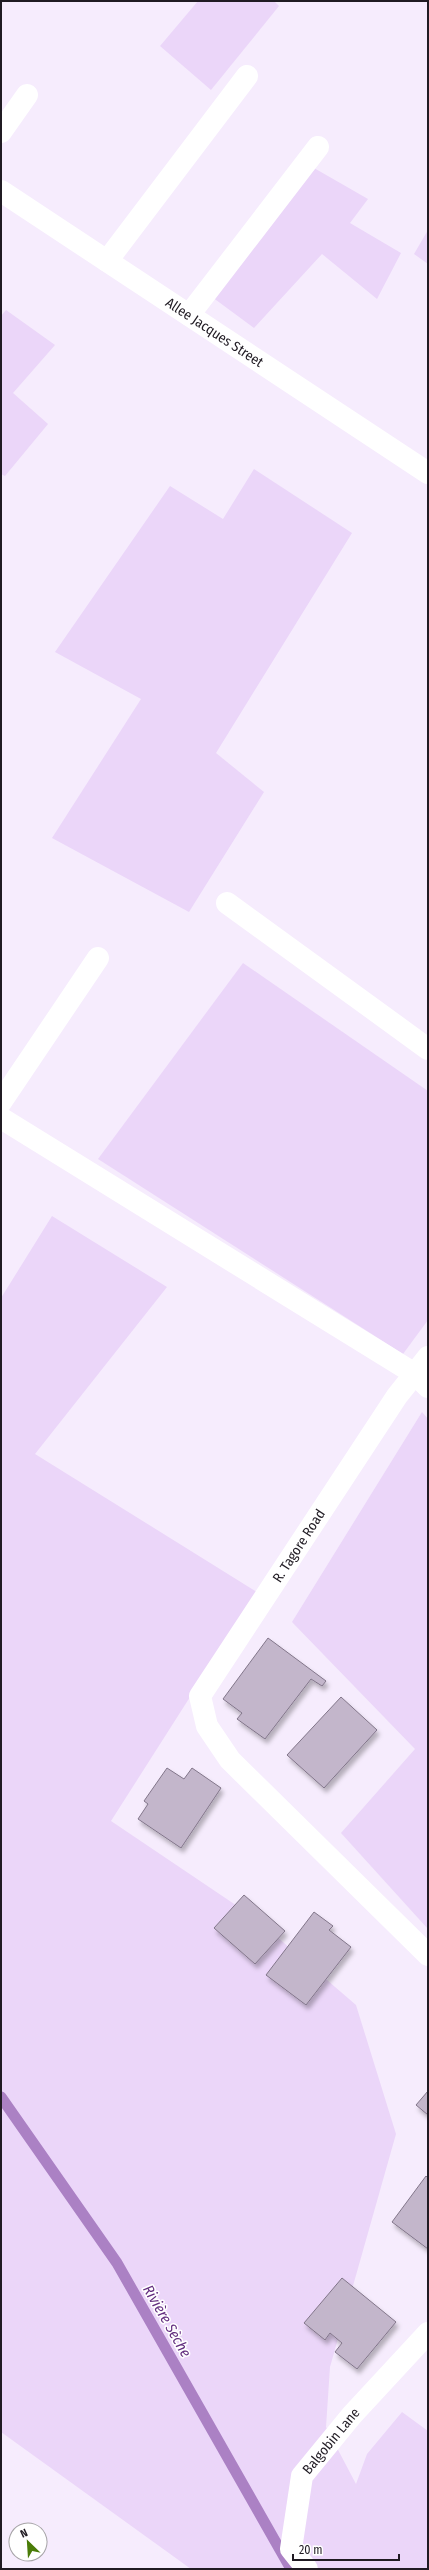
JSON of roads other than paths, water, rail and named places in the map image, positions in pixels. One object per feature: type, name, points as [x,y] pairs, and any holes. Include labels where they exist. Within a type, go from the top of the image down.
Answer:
[{"type":"street","points":[[107,261],[247,76]]},
{"type":"street","points":[[1,132],[27,95]]},
{"type":"street","points":[[189,315],[318,147]]},
{"type":"street","name":"Allee Jacques Street","points":[[1,191],[428,473]]},
{"type":"street","points":[[227,903],[428,1049]]},
{"type":"street","points":[[1,1102],[98,958]]},
{"type":"street","points":[[1,1118],[424,1373]]},
{"type":"street","name":"R. Tagore Road","points":[[424,1373],[397,1396],[200,1696],[207,1726],[230,1760],[428,1955]]},
{"type":"street","name":"Balgobin Lane","points":[[307,2569],[291,2549],[302,2476],[352,2414],[428,2333]]},
{"type":"waterway","name":"Rivière Sèche","points":[[1,2097],[117,2263],[291,2569]]}]
